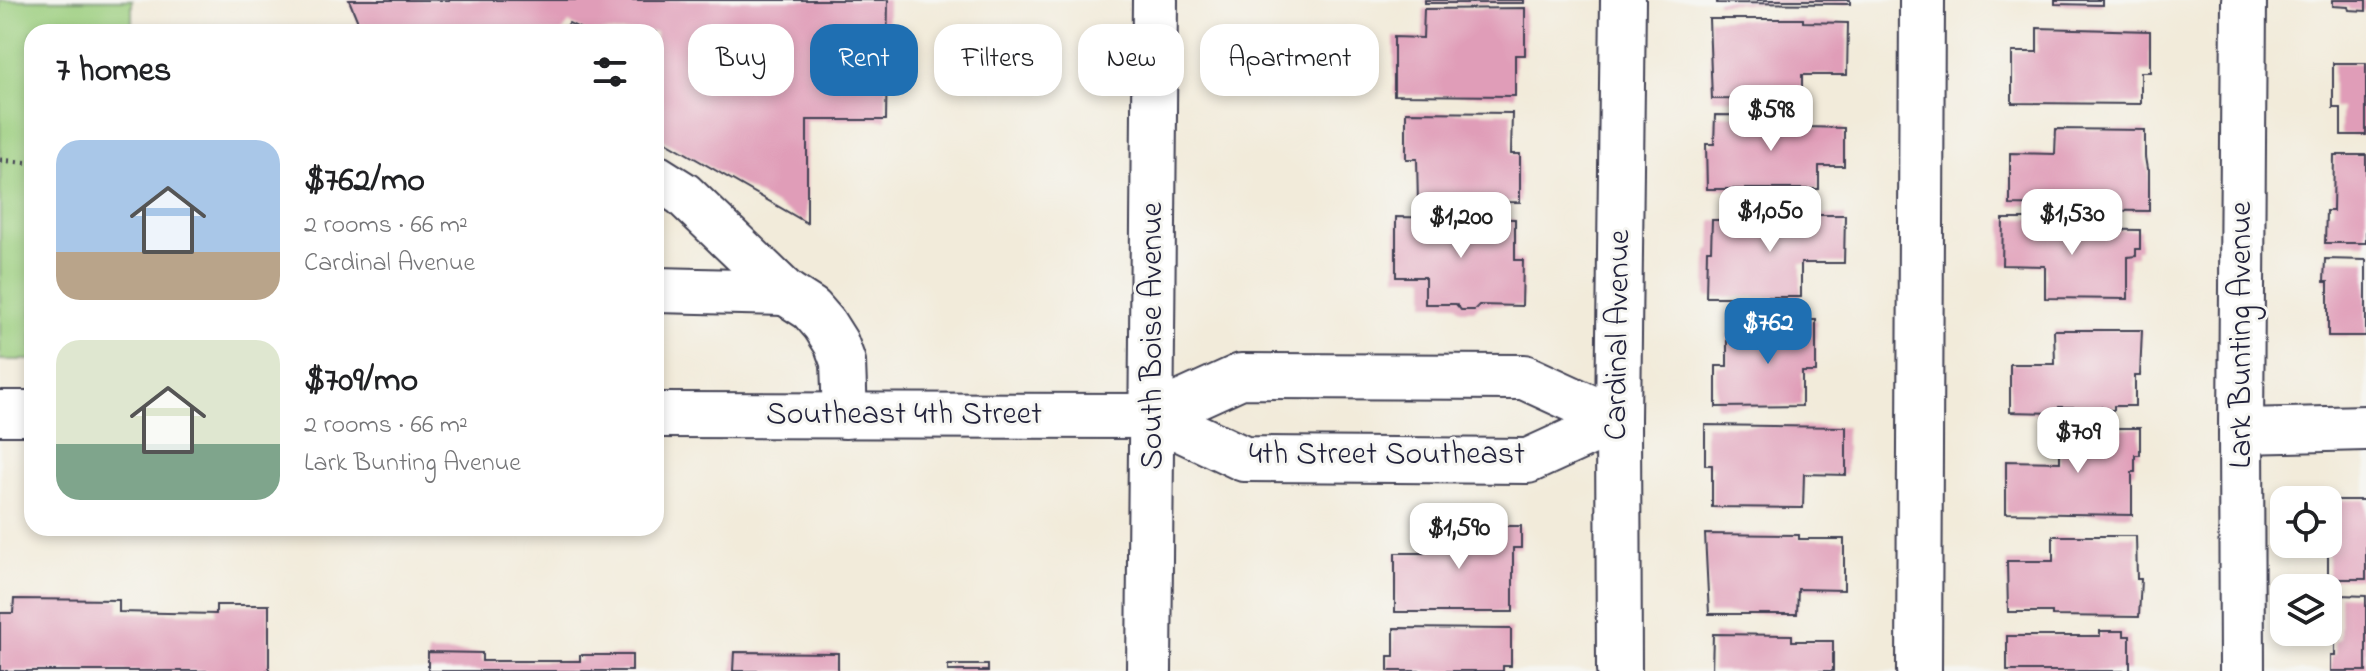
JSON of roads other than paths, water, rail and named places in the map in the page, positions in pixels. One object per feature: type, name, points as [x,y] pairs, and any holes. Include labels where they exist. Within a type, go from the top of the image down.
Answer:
[{"type":"street","name":"South Boise Avenue","points":[[1149,671],[1155,0]]},
{"type":"street","name":"Cardinal Avenue","points":[[1619,671],[1618,420],[1623,0]]},
{"type":"street","points":[[1919,671],[1922,0]]},
{"type":"street","name":"Lark Bunting Avenue","points":[[2242,671],[2244,0]]},
{"type":"street","points":[[664,182],[705,214],[786,293],[811,309],[836,343],[843,362],[845,416]]},
{"type":"street","points":[[664,290],[786,293]]},
{"type":"street","points":[[1153,416],[1241,376],[1524,377],[1618,420]]},
{"type":"street","points":[[0,413],[24,413]]},
{"type":"street","name":"Southeast 4th Street","points":[[664,415],[1153,416]]},
{"type":"street","name":"4th Street Southeast","points":[[1153,416],[1244,459],[1528,461],[1618,420]]},
{"type":"street","points":[[2241,431],[2366,428]]}]
